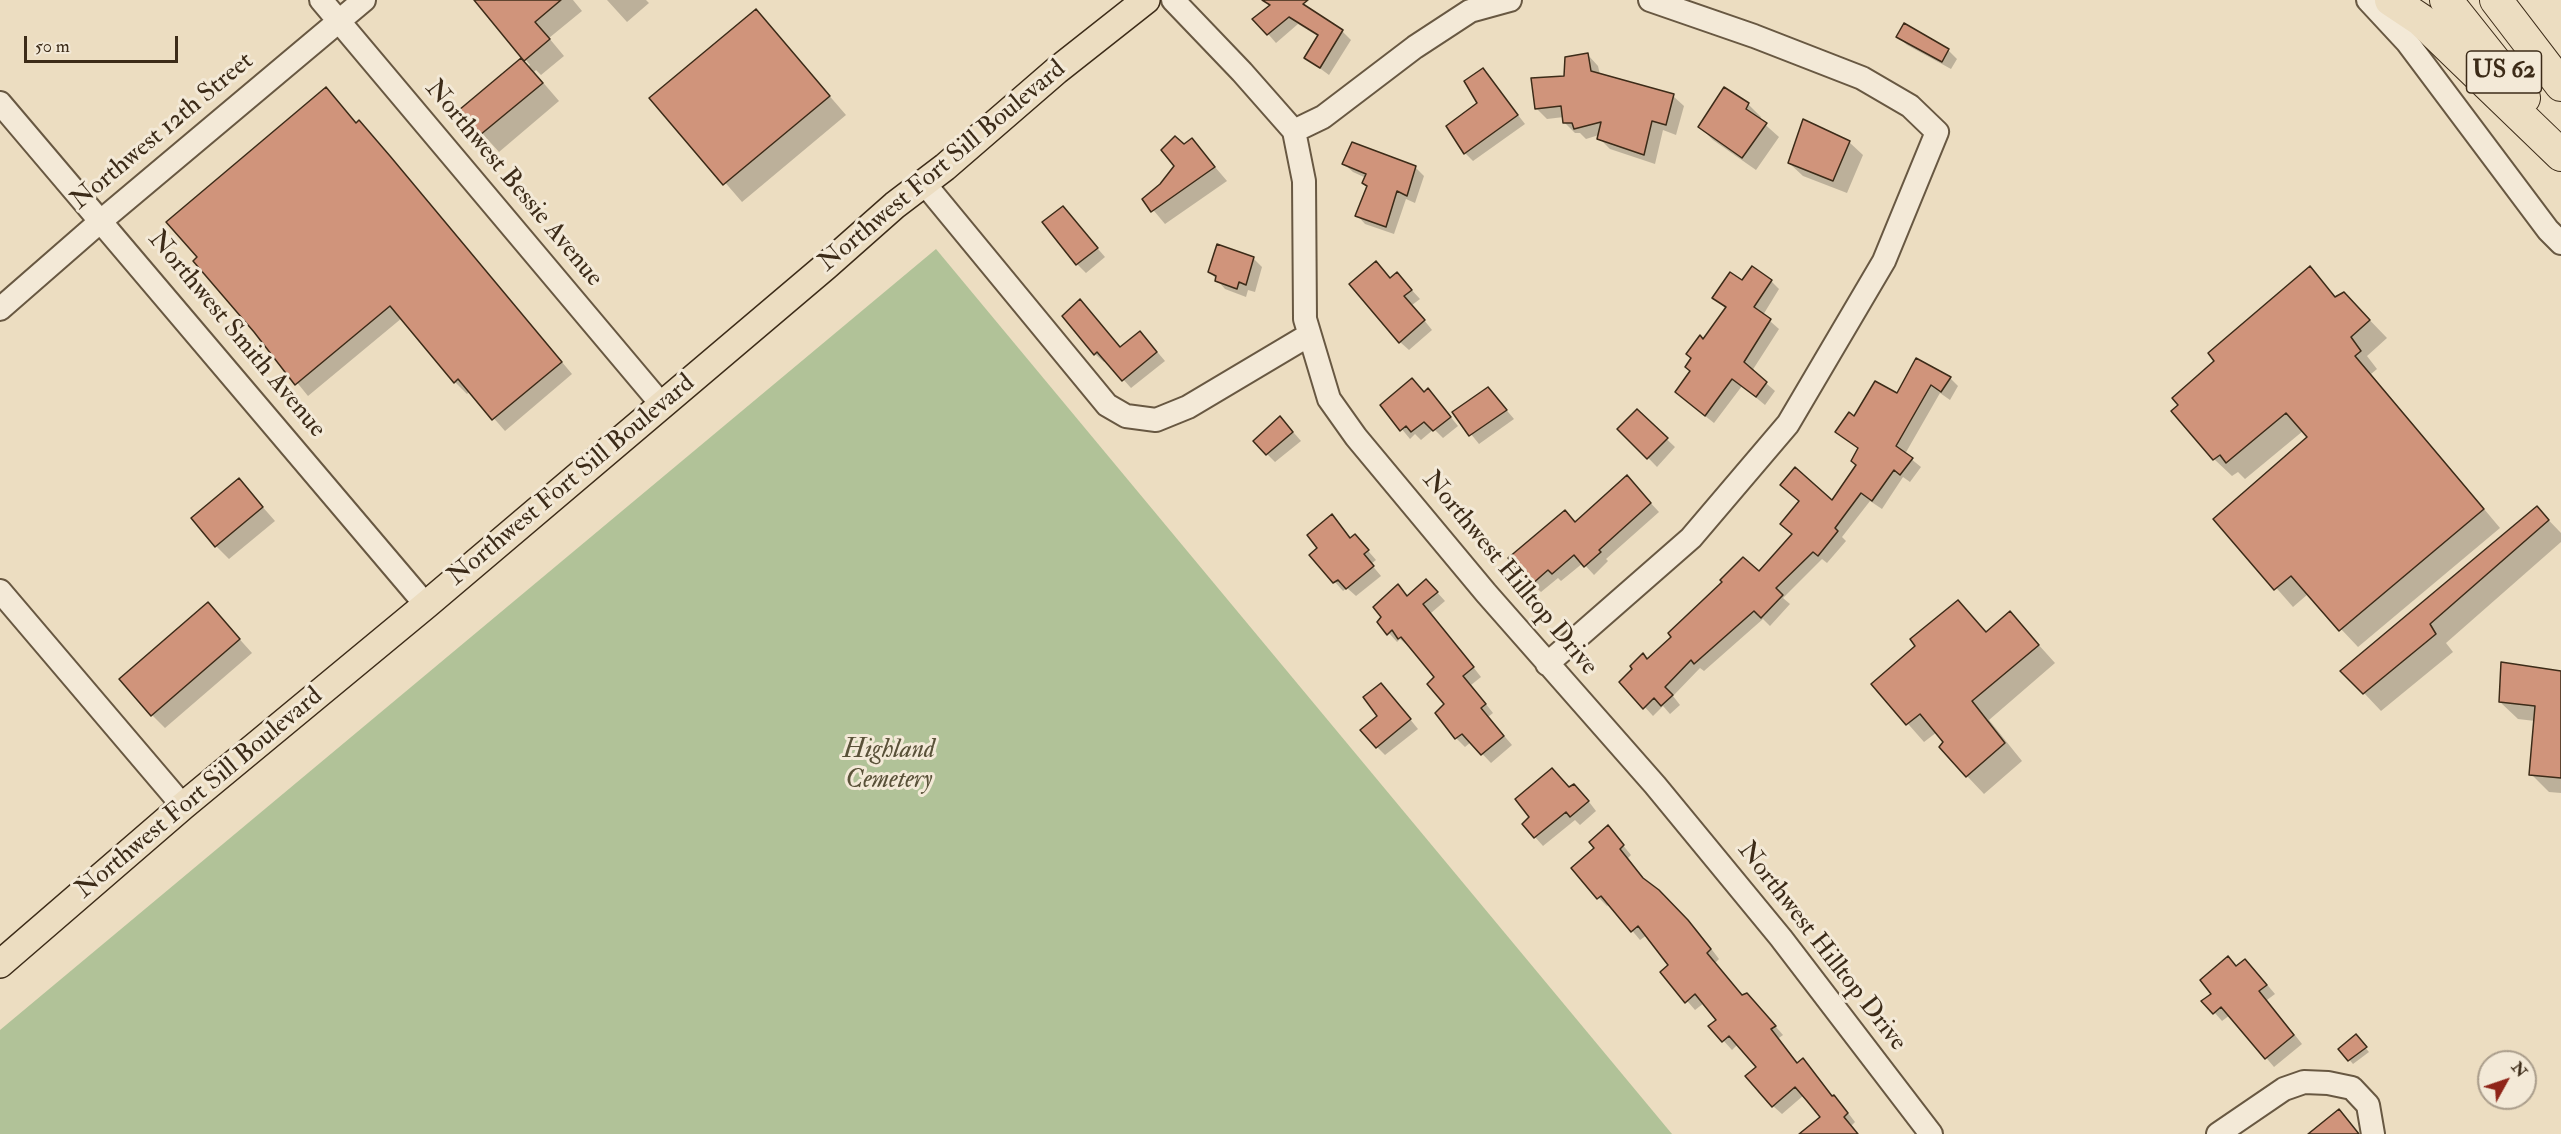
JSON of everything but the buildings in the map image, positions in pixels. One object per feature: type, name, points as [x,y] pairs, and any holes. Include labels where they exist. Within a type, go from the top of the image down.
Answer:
[{"type":"highway","points":[[2391,0],[2421,20],[2561,155]]},
{"type":"highway","name":"US 62","points":[[2446,0],[2561,145]]},
{"type":"highway","name":"US 62","points":[[2502,6],[2561,85]]},
{"type":"main road","name":"Northwest Fort Sill Boulevard","points":[[0,964],[183,806],[426,605],[895,205],[1146,0]]},
{"type":"street","name":"Northwest Bessie Avenue","points":[[321,0],[662,405]]},
{"type":"street","name":"Northwest 12th Street","points":[[0,309],[102,220],[364,0]]},
{"type":"street","points":[[1173,0],[1242,72],[1294,131],[1323,117],[1415,47],[1470,11],[1510,0]]},
{"type":"street","points":[[1547,664],[1691,538],[1788,424],[1884,261],[1937,132],[1910,106],[1862,78],[1754,36],[1650,0]]},
{"type":"street","points":[[2368,0],[2407,42],[2554,236]]},
{"type":"street","name":"Northwest Smith Avenue","points":[[0,103],[102,220],[426,605]]},
{"type":"street","name":"Northwest Hilltop Drive","points":[[1294,131],[1304,181],[1305,319],[1329,399],[1356,437],[1774,929],[1931,1134]]},
{"type":"street","points":[[924,183],[1107,405],[1126,416],[1156,420],[1188,407],[1309,335]]},
{"type":"street","points":[[0,591],[183,806]]},
{"type":"street","points":[[2218,1134],[2284,1089],[2304,1083],[2328,1083],[2352,1089],[2368,1105],[2373,1134]]},
{"type":"green space","name":"Highland Cemetery","points":[[936,249],[1672,1134],[0,1134],[0,1030]]}]
